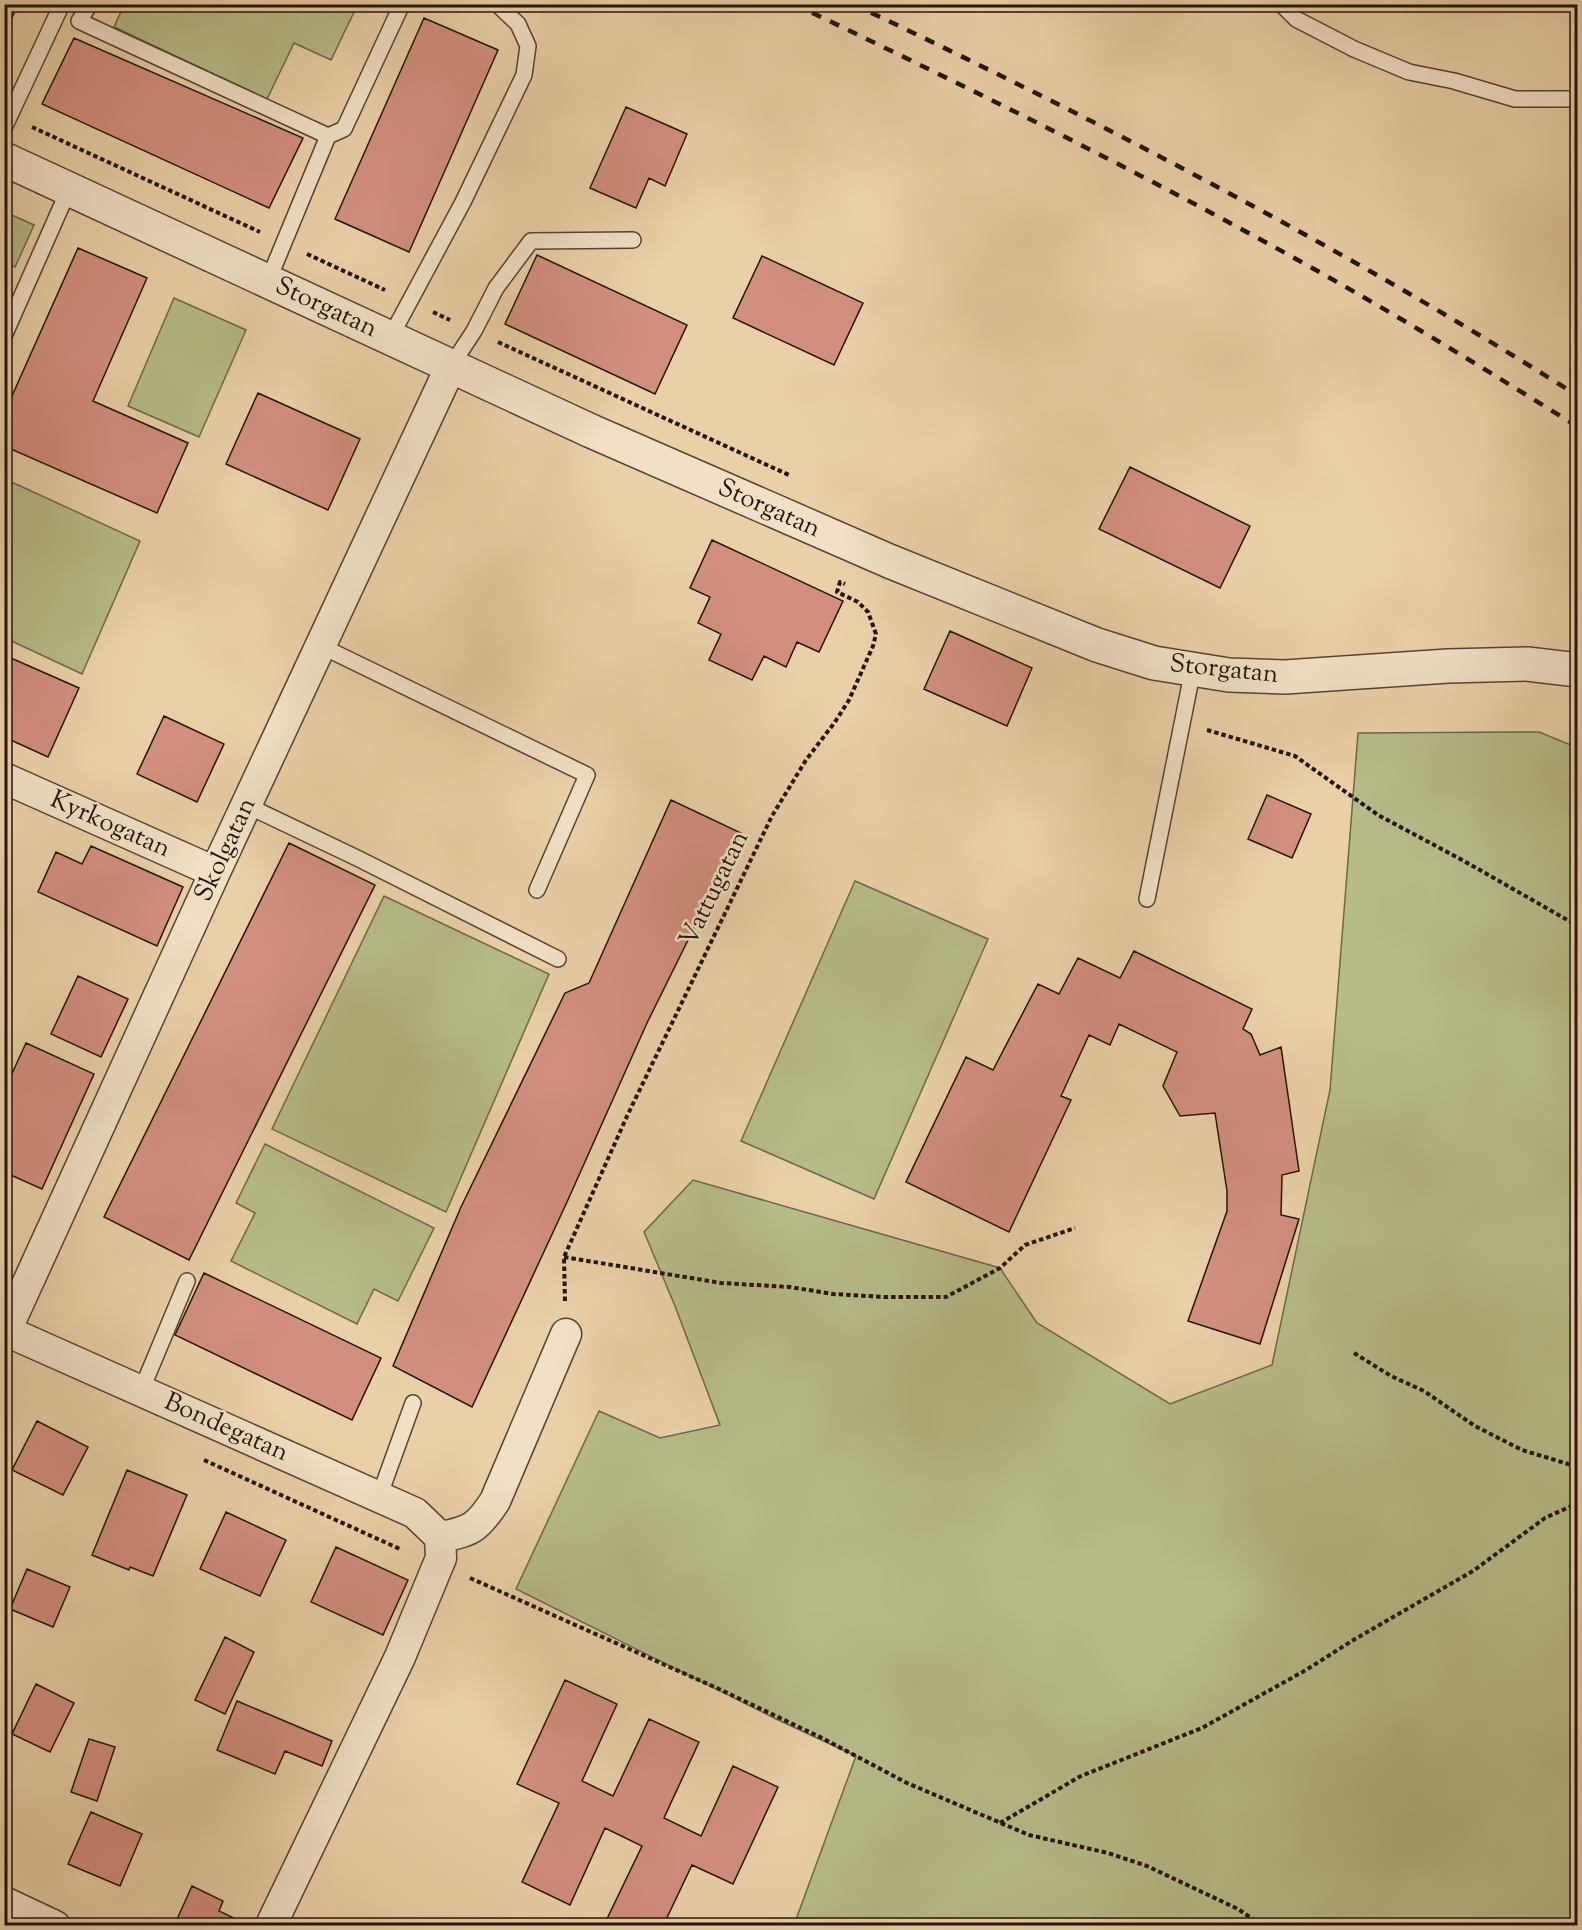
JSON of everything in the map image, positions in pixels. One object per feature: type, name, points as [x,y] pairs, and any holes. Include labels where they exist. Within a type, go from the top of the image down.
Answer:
[{"type":"street","name":"Storgatan","points":[[4,159],[591,431],[995,606],[1097,645],[1154,663],[1229,675],[1285,677],[1448,666],[1527,664],[1578,670]]},
{"type":"street","name":"Skolgatan","points":[[5,1332],[215,872],[451,366]]},
{"type":"street","name":"Kyrkogatan","points":[[4,778],[215,872]]},
{"type":"street","name":"Bondegatan","points":[[5,1332],[415,1513],[439,1551]]},
{"type":"street","points":[[272,1923],[400,1657],[439,1551],[470,1530],[486,1515],[495,1501],[566,1334]]},
{"type":"street","points":[[4,1902],[55,1926]]},
{"type":"lane","points":[[8,123],[62,4]]},
{"type":"lane","points":[[90,4],[79,21],[328,136]]},
{"type":"lane","points":[[268,281],[328,136],[344,129],[402,4]]},
{"type":"lane","points":[[390,338],[463,202],[524,75],[528,46],[518,24],[497,4]]},
{"type":"lane","points":[[1281,4],[1296,19],[1354,49],[1409,72],[1454,81],[1515,99],[1578,99]]},
{"type":"lane","points":[[4,336],[69,189]]},
{"type":"lane","points":[[451,366],[474,331],[496,288],[531,241],[633,240]]},
{"type":"lane","points":[[321,646],[587,775],[537,890]]},
{"type":"lane","points":[[1147,898],[1193,669]]},
{"type":"lane","points":[[246,806],[357,858],[558,959]]},
{"type":"lane","points":[[141,1391],[187,1281]]},
{"type":"lane","points":[[380,1497],[413,1403]]},
{"type":"path","points":[[8,123],[284,244],[797,478]]},
{"type":"path","name":"Vattugatan","points":[[566,1334],[564,1257],[628,1114],[772,816],[806,760],[849,700],[873,646],[876,634],[868,612],[858,602],[837,592],[840,582],[848,585]]},
{"type":"path","points":[[1181,722],[1295,756],[1378,815],[1578,926]]},
{"type":"path","points":[[564,1257],[721,1283],[789,1287],[833,1294],[946,1297],[1000,1268],[1025,1245],[1075,1228]]},
{"type":"path","points":[[1354,1353],[1391,1376],[1424,1390],[1475,1426],[1522,1450],[1578,1467]]},
{"type":"path","points":[[197,1457],[390,1546],[439,1551],[496,1589],[719,1689],[820,1737],[907,1784],[1029,1835],[1108,1853],[1147,1866],[1238,1909],[1263,1926]]},
{"type":"path","points":[[999,1824],[1081,1776],[1202,1728],[1306,1670],[1473,1571],[1545,1518],[1578,1503]]},
{"type":"green space","points":[[124,5],[348,5],[356,8],[331,60],[294,43],[267,99],[114,27]]},
{"type":"green space","points":[[5,212],[34,225],[15,267],[5,263]]},
{"type":"green space","points":[[174,298],[246,330],[199,437],[128,406]]},
{"type":"green space","points":[[5,479],[140,541],[82,674],[5,638]]},
{"type":"green space","points":[[1539,732],[1578,748],[1577,1925],[794,1925],[856,1756],[776,1719],[516,1589],[599,1411],[660,1438],[720,1425],[644,1232],[693,1180],[1000,1268],[1037,1323],[1170,1404],[1272,1365],[1330,1090],[1358,733]]},
{"type":"green space","points":[[855,881],[988,939],[874,1199],[741,1141]]},
{"type":"green space","points":[[384,896],[549,974],[446,1212],[272,1129]]},
{"type":"green space","points":[[265,1144],[434,1228],[398,1301],[374,1289],[357,1324],[231,1261],[255,1213],[236,1203]]},
{"type":"building","points":[[4,4],[19,4],[4,33]]},
{"type":"building","points":[[424,18],[498,50],[409,252],[335,219]]},
{"type":"building","points":[[74,38],[303,138],[269,208],[42,104]]},
{"type":"building","points":[[626,107],[687,134],[665,186],[649,178],[636,208],[590,188]]},
{"type":"building","points":[[78,248],[147,278],[93,401],[188,443],[157,513],[4,446],[4,414]]},
{"type":"building","points":[[537,255],[687,325],[655,394],[505,324]]},
{"type":"building","points":[[762,256],[863,303],[834,365],[733,318]]},
{"type":"building","points":[[258,393],[360,439],[328,510],[226,464]]},
{"type":"building","points":[[1130,467],[1250,526],[1220,588],[1099,529]]},
{"type":"building","points":[[712,540],[843,601],[819,652],[797,642],[786,667],[764,656],[752,680],[709,660],[721,634],[698,623],[710,597],[690,588]]},
{"type":"building","points":[[950,631],[1032,668],[1007,726],[924,689]]},
{"type":"building","points":[[4,655],[79,688],[48,757],[4,737]]},
{"type":"building","points":[[164,716],[224,744],[197,802],[137,774]]},
{"type":"building","points":[[1267,795],[1311,814],[1292,858],[1248,839]]},
{"type":"building","points":[[671,800],[741,833],[647,1023],[472,1407],[393,1366],[461,1207],[565,993],[589,983]]},
{"type":"building","points":[[289,843],[375,885],[189,1260],[104,1217]]},
{"type":"building","points":[[91,846],[183,887],[157,946],[38,892],[56,852],[82,864]]},
{"type":"building","points":[[1134,951],[1252,1009],[1243,1029],[1251,1034],[1260,1055],[1281,1047],[1299,1171],[1282,1175],[1281,1215],[1299,1219],[1260,1344],[1188,1321],[1227,1211],[1227,1191],[1215,1113],[1180,1116],[1163,1086],[1177,1052],[1119,1024],[1110,1045],[1089,1035],[1061,1096],[1071,1100],[1009,1232],[906,1182],[966,1057],[993,1070],[1038,984],[1059,994],[1078,958],[1120,978]]},
{"type":"building","points":[[78,976],[128,999],[101,1057],[51,1034]]},
{"type":"building","points":[[26,1043],[94,1074],[42,1189],[4,1172],[4,1091]]},
{"type":"building","points":[[204,1273],[381,1358],[352,1420],[175,1335]]},
{"type":"building","points":[[37,1421],[88,1447],[63,1495],[12,1470]]},
{"type":"building","points":[[127,1470],[187,1495],[153,1576],[130,1567],[129,1570],[92,1555]]},
{"type":"building","points":[[226,1512],[286,1540],[260,1596],[200,1569]]},
{"type":"building","points":[[336,1547],[408,1580],[383,1635],[311,1602]]},
{"type":"building","points":[[27,1569],[70,1587],[53,1627],[10,1609]]},
{"type":"building","points":[[225,1637],[254,1652],[225,1714],[195,1700]]},
{"type":"building","points":[[565,1680],[617,1704],[582,1781],[613,1796],[649,1719],[699,1742],[664,1818],[701,1836],[733,1766],[778,1787],[733,1884],[692,1865],[663,1926],[610,1926],[605,1923],[642,1846],[605,1828],[570,1905],[522,1882],[559,1803],[517,1784]]},
{"type":"building","points":[[36,1684],[74,1703],[50,1752],[12,1734]]},
{"type":"building","points":[[237,1701],[332,1741],[322,1766],[285,1751],[275,1774],[217,1750]]},
{"type":"building","points":[[89,1739],[115,1747],[97,1801],[71,1792]]},
{"type":"building","points":[[91,1812],[142,1834],[120,1886],[68,1864]]},
{"type":"building","points":[[192,1886],[223,1901],[219,1911],[250,1926],[174,1926]]},
{"type":"railway","points":[[794,4],[1047,128],[1234,225],[1403,320],[1578,427]]},
{"type":"railway","points":[[853,4],[1038,94],[1222,189],[1402,289],[1578,396]]}]
